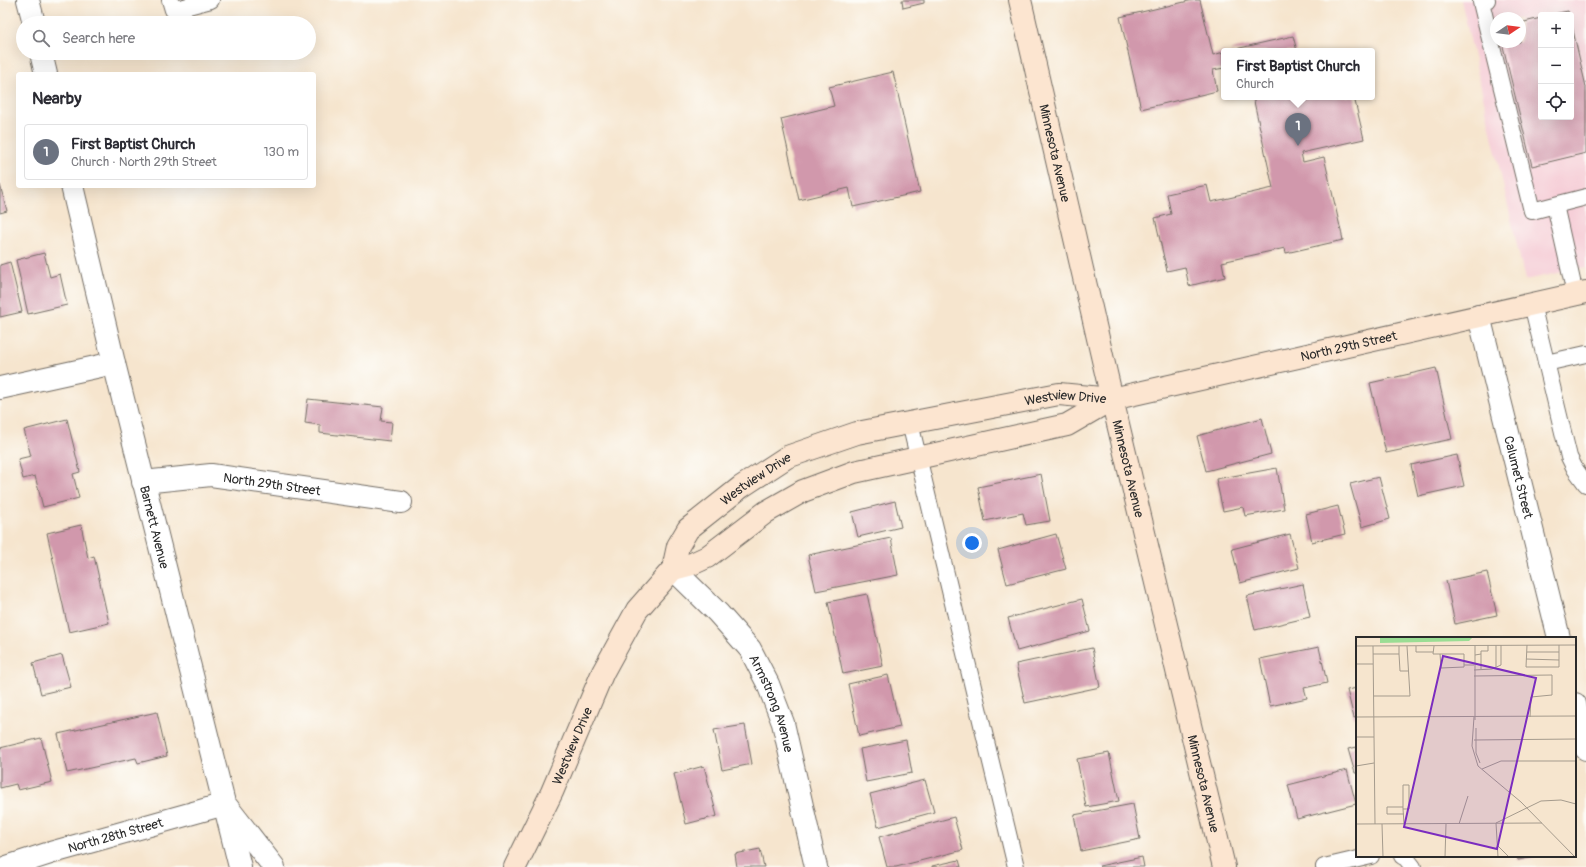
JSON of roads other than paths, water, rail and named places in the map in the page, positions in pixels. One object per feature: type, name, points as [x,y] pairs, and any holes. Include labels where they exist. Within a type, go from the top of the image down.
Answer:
[{"type":"main road","name":"Minnesota Avenue","points":[[1020,0],[1112,399],[1224,867]]},
{"type":"main road","name":"North 29th Street","points":[[1112,399],[1580,293]]},
{"type":"main road","name":"Westview Drive","points":[[515,867],[552,792],[603,672],[637,610],[674,569],[678,546],[688,529],[741,487],[787,457],[857,433],[1059,394],[1112,399]]},
{"type":"main road","name":"Westview Drive","points":[[674,569],[692,564],[707,557],[766,512],[803,490],[854,472],[1067,425],[1112,399]]},
{"type":"street","points":[[28,0],[32,16]]},
{"type":"street","points":[[43,60],[46,72]]},
{"type":"street","name":"Barnett Avenue","points":[[72,188],[143,482],[240,867]]},
{"type":"street","name":"Calumet Street","points":[[1479,316],[1559,637]]},
{"type":"street","points":[[0,388],[114,363]]},
{"type":"street","name":"North 29th Street","points":[[143,482],[211,474],[401,502]]},
{"type":"street","name":"Armstrong Avenue","points":[[674,569],[718,612],[750,649],[768,684],[783,723],[816,867]]},
{"type":"street","points":[[1576,708],[1586,749]]},
{"type":"street","points":[[225,804],[274,867]]},
{"type":"street","name":"North 28th Street","points":[[7,867],[50,853],[225,804]]},
{"type":"street","points":[[33,867],[50,853]]},
{"type":"lane","points":[[170,0],[173,10],[211,0]]},
{"type":"lane","points":[[1487,0],[1481,2],[1532,211],[1586,197]]},
{"type":"lane","points":[[1555,205],[1580,293]]},
{"type":"lane","points":[[1532,304],[1569,457],[1575,469],[1586,484]]},
{"type":"lane","points":[[1546,363],[1586,354]]},
{"type":"lane","points":[[910,423],[1016,867]]},
{"type":"lane","points":[[1324,867],[1367,857]]},
{"type":"lane","points":[[1404,857],[1413,867]]},
{"type":"place","name":"First Baptist Church","points":[[1298,146]]}]
